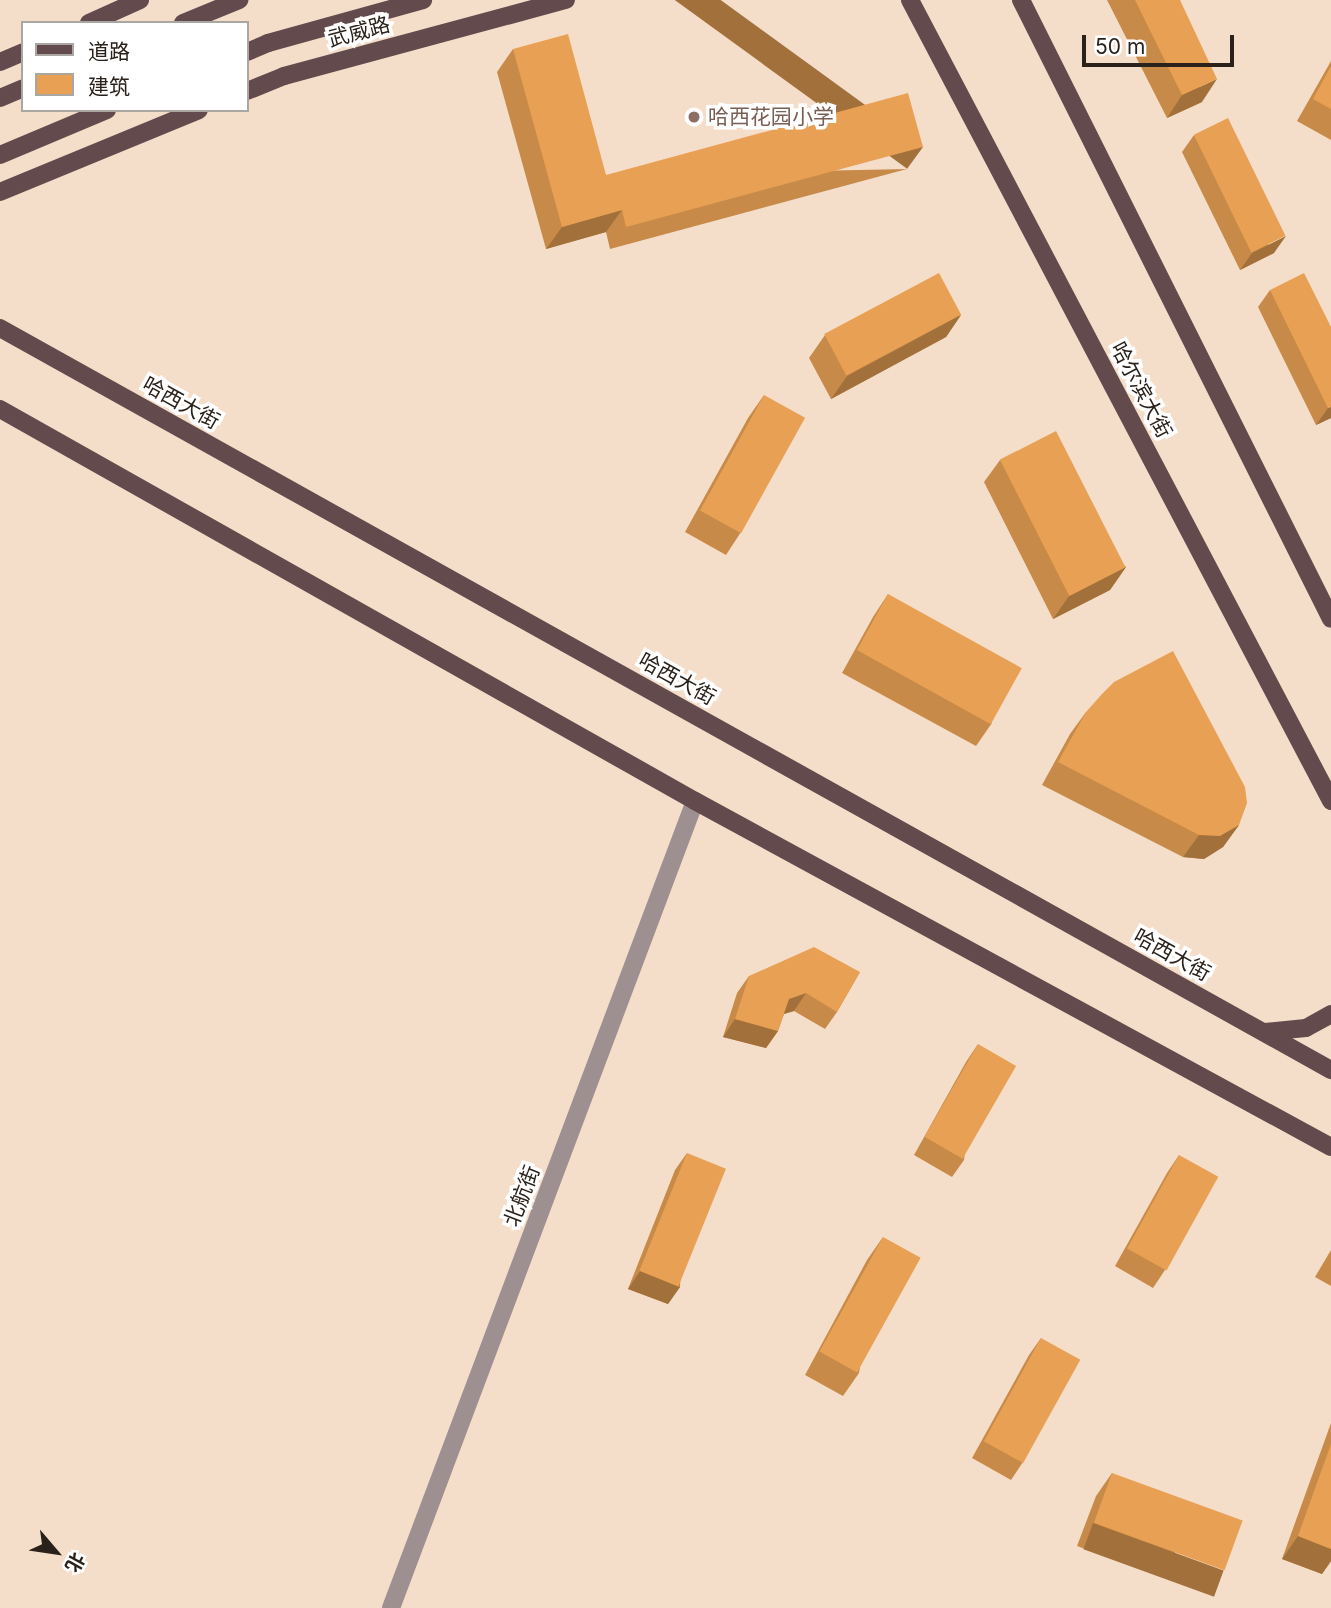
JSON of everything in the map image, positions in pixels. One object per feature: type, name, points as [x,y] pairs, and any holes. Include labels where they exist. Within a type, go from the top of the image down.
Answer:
[{"type":"main road","points":[[93,21],[140,0]]},
{"type":"main road","points":[[188,21],[239,0]]},
{"type":"main road","name":"武威路","points":[[248,52],[268,43],[423,0]]},
{"type":"main road","name":"武威路","points":[[248,91],[284,75],[566,0]]},
{"type":"main road","name":"哈尔滨大街","points":[[910,0],[1331,801]]},
{"type":"main road","points":[[1021,0],[1331,618]]},
{"type":"main road","points":[[0,62],[21,53]]},
{"type":"main road","points":[[0,98],[21,89]]},
{"type":"main road","points":[[0,155],[102,112]]},
{"type":"main road","points":[[0,192],[194,112]]},
{"type":"main road","name":"哈西大街","points":[[0,328],[1331,1070]]},
{"type":"main road","points":[[0,409],[695,801],[1331,1147]]},
{"type":"main road","points":[[1264,1032],[1306,1028],[1331,1014]]},
{"type":"street","name":"北航街","points":[[391,1608],[695,801]]},
{"type":"building","points":[[1135,0],[1180,0],[1217,79],[1182,95]]},
{"type":"building","points":[[568,34],[606,175],[908,93],[923,147],[626,227],[622,210],[562,227],[513,49]]},
{"type":"building","points":[[1331,66],[1331,109],[1313,99]]},
{"type":"building","points":[[1228,118],[1285,236],[1251,252],[1194,135]]},
{"type":"building","points":[[939,273],[961,314],[846,376],[824,334]]},
{"type":"building","points":[[1304,273],[1331,327],[1331,407],[1328,408],[1270,290]]},
{"type":"building","points":[[764,395],[805,418],[741,533],[700,510]]},
{"type":"building","points":[[1056,431],[1125,567],[1069,596],[1000,460]]},
{"type":"building","points":[[888,594],[1022,668],[991,724],[857,650]]},
{"type":"building","points":[[1173,651],[1245,787],[1247,803],[1239,825],[1220,836],[1199,835],[1058,762],[1086,712],[1114,682]]},
{"type":"building","points":[[814,947],[860,972],[837,1012],[806,993],[789,999],[778,1031],[735,1019],[749,976]]},
{"type":"building","points":[[978,1044],[1016,1066],[963,1159],[924,1137]]},
{"type":"building","points":[[687,1153],[726,1169],[678,1286],[639,1271]]},
{"type":"building","points":[[1179,1155],[1218,1177],[1166,1270],[1127,1249]]},
{"type":"building","points":[[883,1237],[921,1258],[857,1372],[819,1352]]},
{"type":"building","points":[[1041,1338],[1080,1360],[1023,1463],[984,1441]]},
{"type":"building","points":[[1331,1444],[1331,1549],[1298,1536]]},
{"type":"building","points":[[1112,1473],[1243,1521],[1224,1570],[1094,1523]]},
{"type":"place","name":"哈西花园小学","points":[[694,117]]}]
